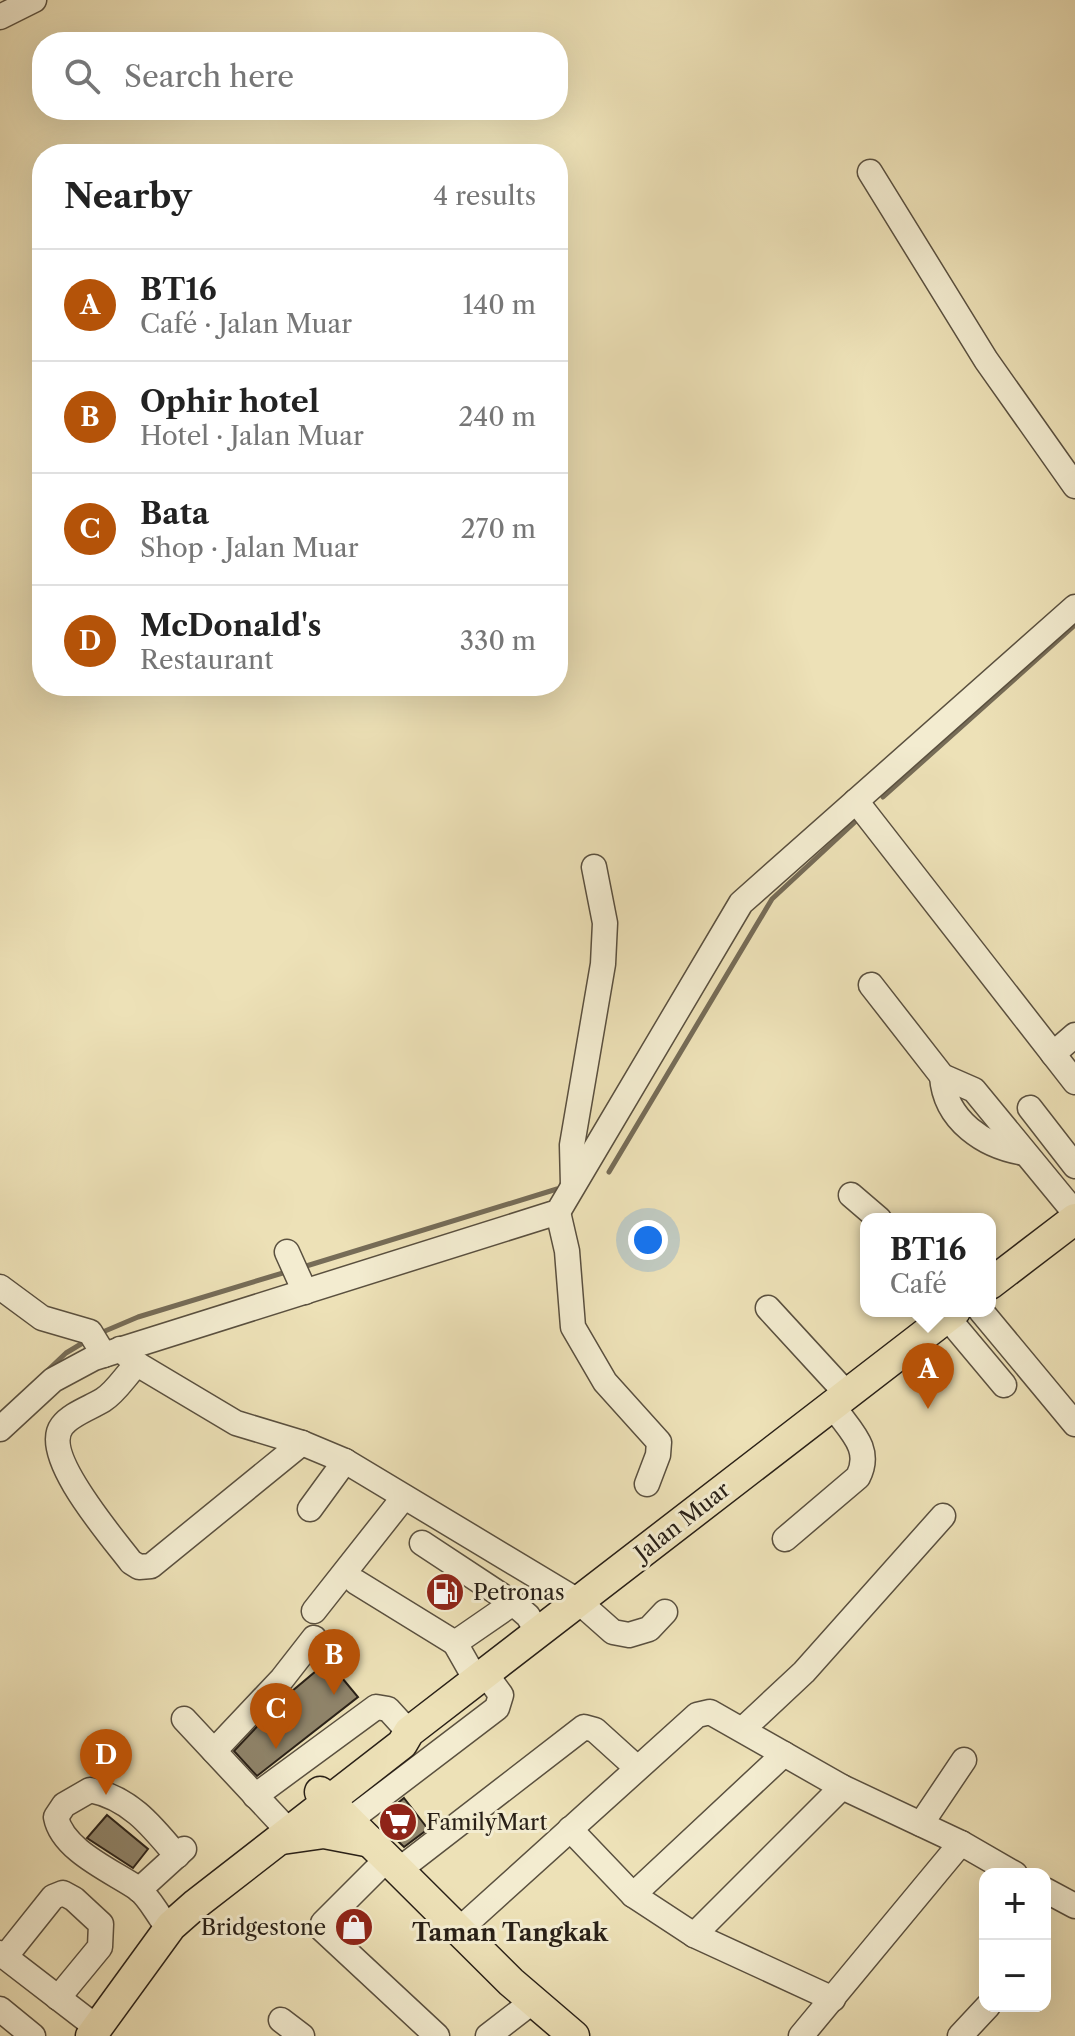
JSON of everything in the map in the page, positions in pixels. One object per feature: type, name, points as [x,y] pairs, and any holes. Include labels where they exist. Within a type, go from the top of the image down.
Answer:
[{"type":"main road","points":[[996,1280],[1072,1225]]},
{"type":"main road","name":"Jalan Muar","points":[[92,2031],[161,1918],[280,1832],[333,1804],[391,1735],[409,1732],[947,1317]]},
{"type":"main road","points":[[333,1804],[532,2002],[574,2036]]},
{"type":"main road","points":[[280,1832],[324,1833],[386,1857]]},
{"type":"main road","name":"Jalan Muar","points":[[92,2031],[171,1926],[280,1832]]},
{"type":"street","points":[[0,17],[34,0]]},
{"type":"street","points":[[870,172],[986,360],[1075,486]]},
{"type":"street","points":[[647,1484],[658,1455],[659,1442],[605,1382],[573,1327],[567,1251],[558,1212],[741,903],[1075,607]]},
{"type":"street","points":[[856,801],[1075,1082]]},
{"type":"street","points":[[573,1185],[572,1145],[603,964],[605,923],[594,867]]},
{"type":"street","points":[[871,985],[942,1076],[974,1090],[1025,1153],[1072,1225]]},
{"type":"street","points":[[1053,1054],[1075,1035]]},
{"type":"street","points":[[1030,1108],[1075,1166]]},
{"type":"street","points":[[851,1195],[872,1213]]},
{"type":"street","points":[[0,1429],[53,1380],[72,1367],[297,1275],[558,1212]]},
{"type":"street","points":[[0,1287],[42,1318],[110,1350],[236,1423],[302,1443],[345,1461],[578,1601],[613,1632],[629,1635],[649,1629],[665,1612]]},
{"type":"street","points":[[768,1308],[840,1400],[866,1454],[858,1477],[785,1539]]},
{"type":"street","points":[[953,1317],[1004,1385]]},
{"type":"street","points":[[986,1317],[1075,1424]]},
{"type":"street","points":[[110,1350],[105,1398],[62,1425],[55,1439],[57,1450],[85,1501],[131,1562],[139,1567],[151,1566],[302,1443]]},
{"type":"street","points":[[310,1509],[345,1461]]},
{"type":"street","points":[[314,1611],[404,1497]]},
{"type":"street","points":[[743,1729],[804,1672],[943,1516]]},
{"type":"street","points":[[422,1543],[513,1603],[528,1616],[538,1633]]},
{"type":"street","points":[[333,1804],[497,1708],[501,1695],[480,1677],[455,1643],[356,1582]]},
{"type":"street","points":[[455,1643],[513,1603]]},
{"type":"street","points":[[214,1751],[314,1638]]},
{"type":"street","points":[[255,1796],[376,1707],[388,1709],[409,1732]]},
{"type":"street","points":[[460,1929],[701,1712],[710,1712],[842,1787],[961,1843],[1005,1868]]},
{"type":"street","points":[[184,1719],[255,1796],[280,1832]]},
{"type":"street","points":[[437,2036],[322,1929],[323,1923],[386,1857],[584,1727],[595,1730],[637,1768]]},
{"type":"street","points":[[633,1895],[784,1754]]},
{"type":"street","points":[[921,1824],[964,1760]]},
{"type":"street","points":[[694,1935],[842,1787]]},
{"type":"street","points":[[139,1890],[181,1853],[144,1817],[121,1800],[90,1790],[64,1805],[56,1817],[58,1826],[70,1842],[139,1890],[161,1918]]},
{"type":"street","points":[[570,1829],[633,1895],[694,1935],[833,1999]]},
{"type":"street","points":[[801,2036],[961,1843]]},
{"type":"street","points":[[58,1998],[100,1947],[101,1938],[101,1924],[63,1893],[53,1897],[3,1955],[58,1998],[92,2031]]},
{"type":"street","points":[[1051,1893],[1075,1906]]},
{"type":"street","points":[[488,2036],[532,2002]]},
{"type":"street","points":[[0,2009],[33,2036]]},
{"type":"street","points":[[960,2036],[982,2012]]},
{"type":"street","points":[[281,2020],[302,2036]]},
{"type":"building","points":[[328,1661],[358,1697],[257,1776],[234,1751],[285,1697]]},
{"type":"building","points":[[404,1798],[428,1829],[404,1847],[382,1826],[381,1821],[382,1816]]},
{"type":"building","points":[[107,1815],[148,1849],[133,1868],[87,1838]]},
{"type":"waterway","points":[[883,797],[1075,625]]},
{"type":"waterway","points":[[609,1172],[772,899],[856,821]]},
{"type":"waterway","points":[[303,1267],[557,1189]]},
{"type":"waterway","points":[[98,1334],[138,1317],[286,1272]]},
{"type":"waterway","points":[[47,1371],[66,1353],[86,1341]]},
{"type":"place","name":"BT16","points":[[928,1409]]},
{"type":"place","name":"Petronas","points":[[445,1592]]},
{"type":"place","name":"Ophir hotel","points":[[334,1695]]},
{"type":"place","name":"Bata","points":[[276,1749]]},
{"type":"place","name":"McDonald's","points":[[106,1795]]},
{"type":"place","name":"FamilyMart","points":[[398,1822]]},
{"type":"place","name":"Bridgestone","points":[[354,1927]]},
{"type":"district","name":"Taman Tangkak","points":[[510,1933]]}]
